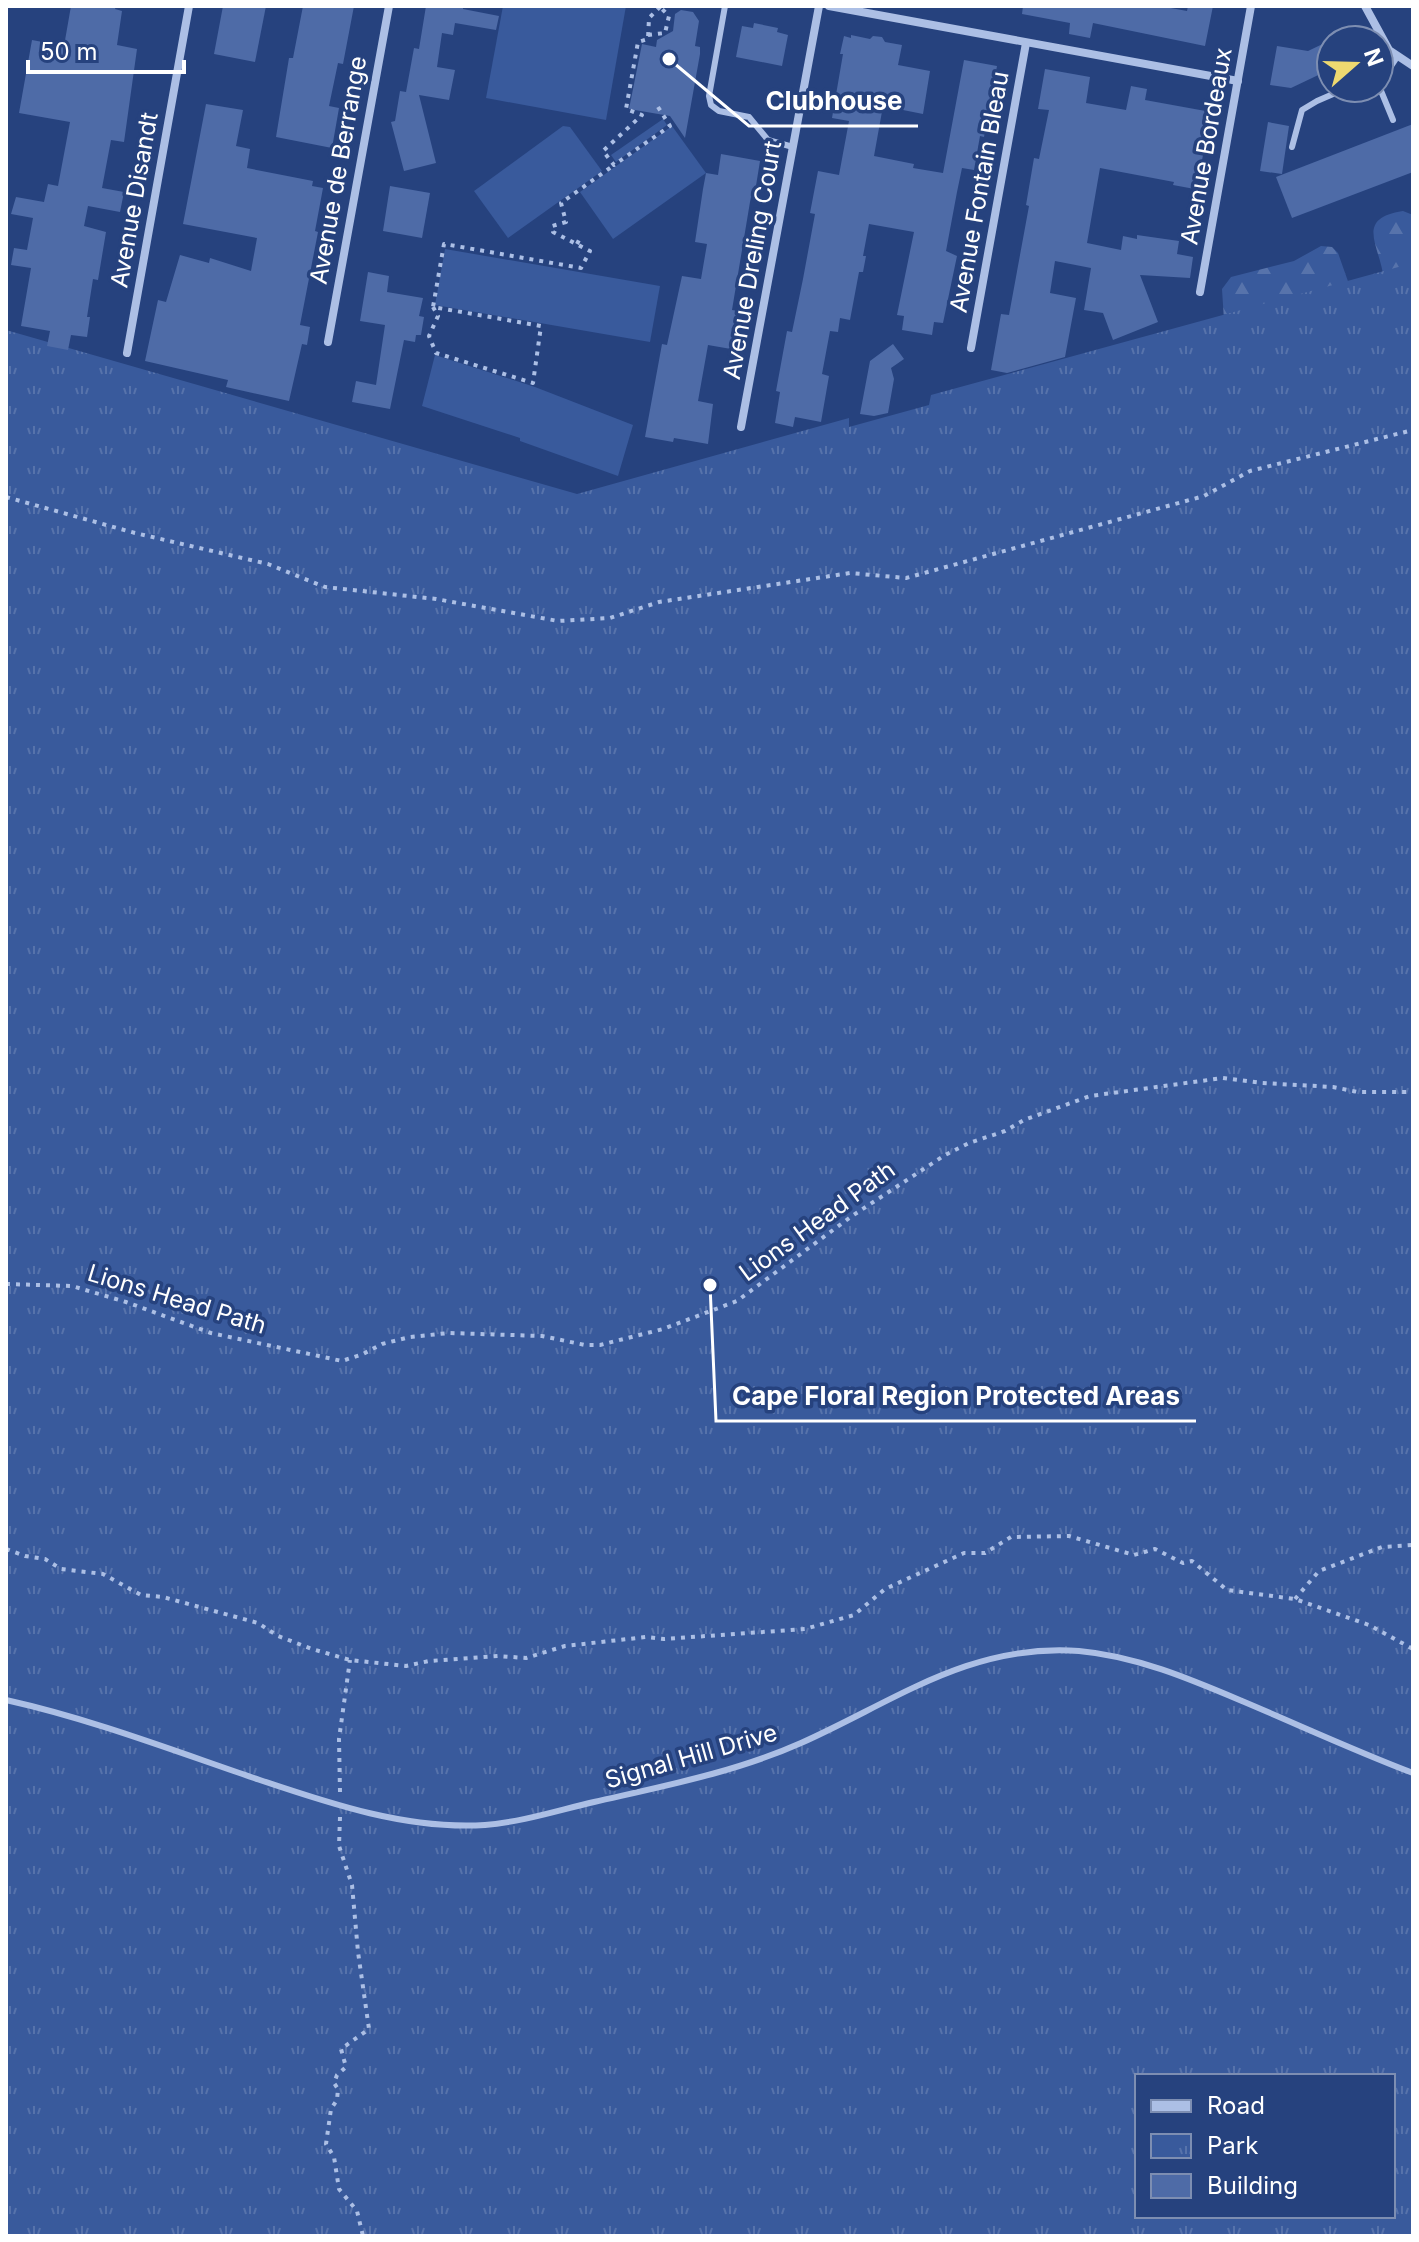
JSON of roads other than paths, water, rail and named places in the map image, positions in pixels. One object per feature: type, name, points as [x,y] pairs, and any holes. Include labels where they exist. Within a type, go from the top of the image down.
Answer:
[{"type":"street","name":"Avenue Disandt","points":[[127,353],[189,6]]},
{"type":"street","name":"Avenue de Berrange","points":[[328,342],[389,6]]},
{"type":"street","name":"Avenue Dreling Court","points":[[741,427],[819,6]]},
{"type":"street","points":[[829,6],[1238,81]]},
{"type":"street","points":[[890,17],[892,6]]},
{"type":"street","name":"Avenue Bordeaux","points":[[1200,292],[1251,6]]},
{"type":"street","points":[[1365,6],[1381,40],[1397,57],[1413,66]]},
{"type":"street","name":"Avenue Fontain Bleau","points":[[971,348],[1026,43]]},
{"type":"lane","points":[[725,6],[709,96],[711,105],[719,111],[749,117],[768,140],[793,147]]},
{"type":"lane","points":[[1292,147],[1302,110],[1315,102]]},
{"type":"lane","points":[[1386,104],[1393,120]]},
{"type":"lane","name":"Signal Hill Drive","points":[[6,1700],[105,1726],[341,1806],[443,1823],[485,1825],[730,1769],[800,1743],[926,1680],[965,1665],[1004,1655],[1053,1651],[1105,1655],[1163,1670],[1413,1773]]},
{"type":"place","name":"Clubhouse","points":[[669,59]]},
{"type":"place","name":"Cape Floral Region Protected Areas","points":[[710,1285]]}]
